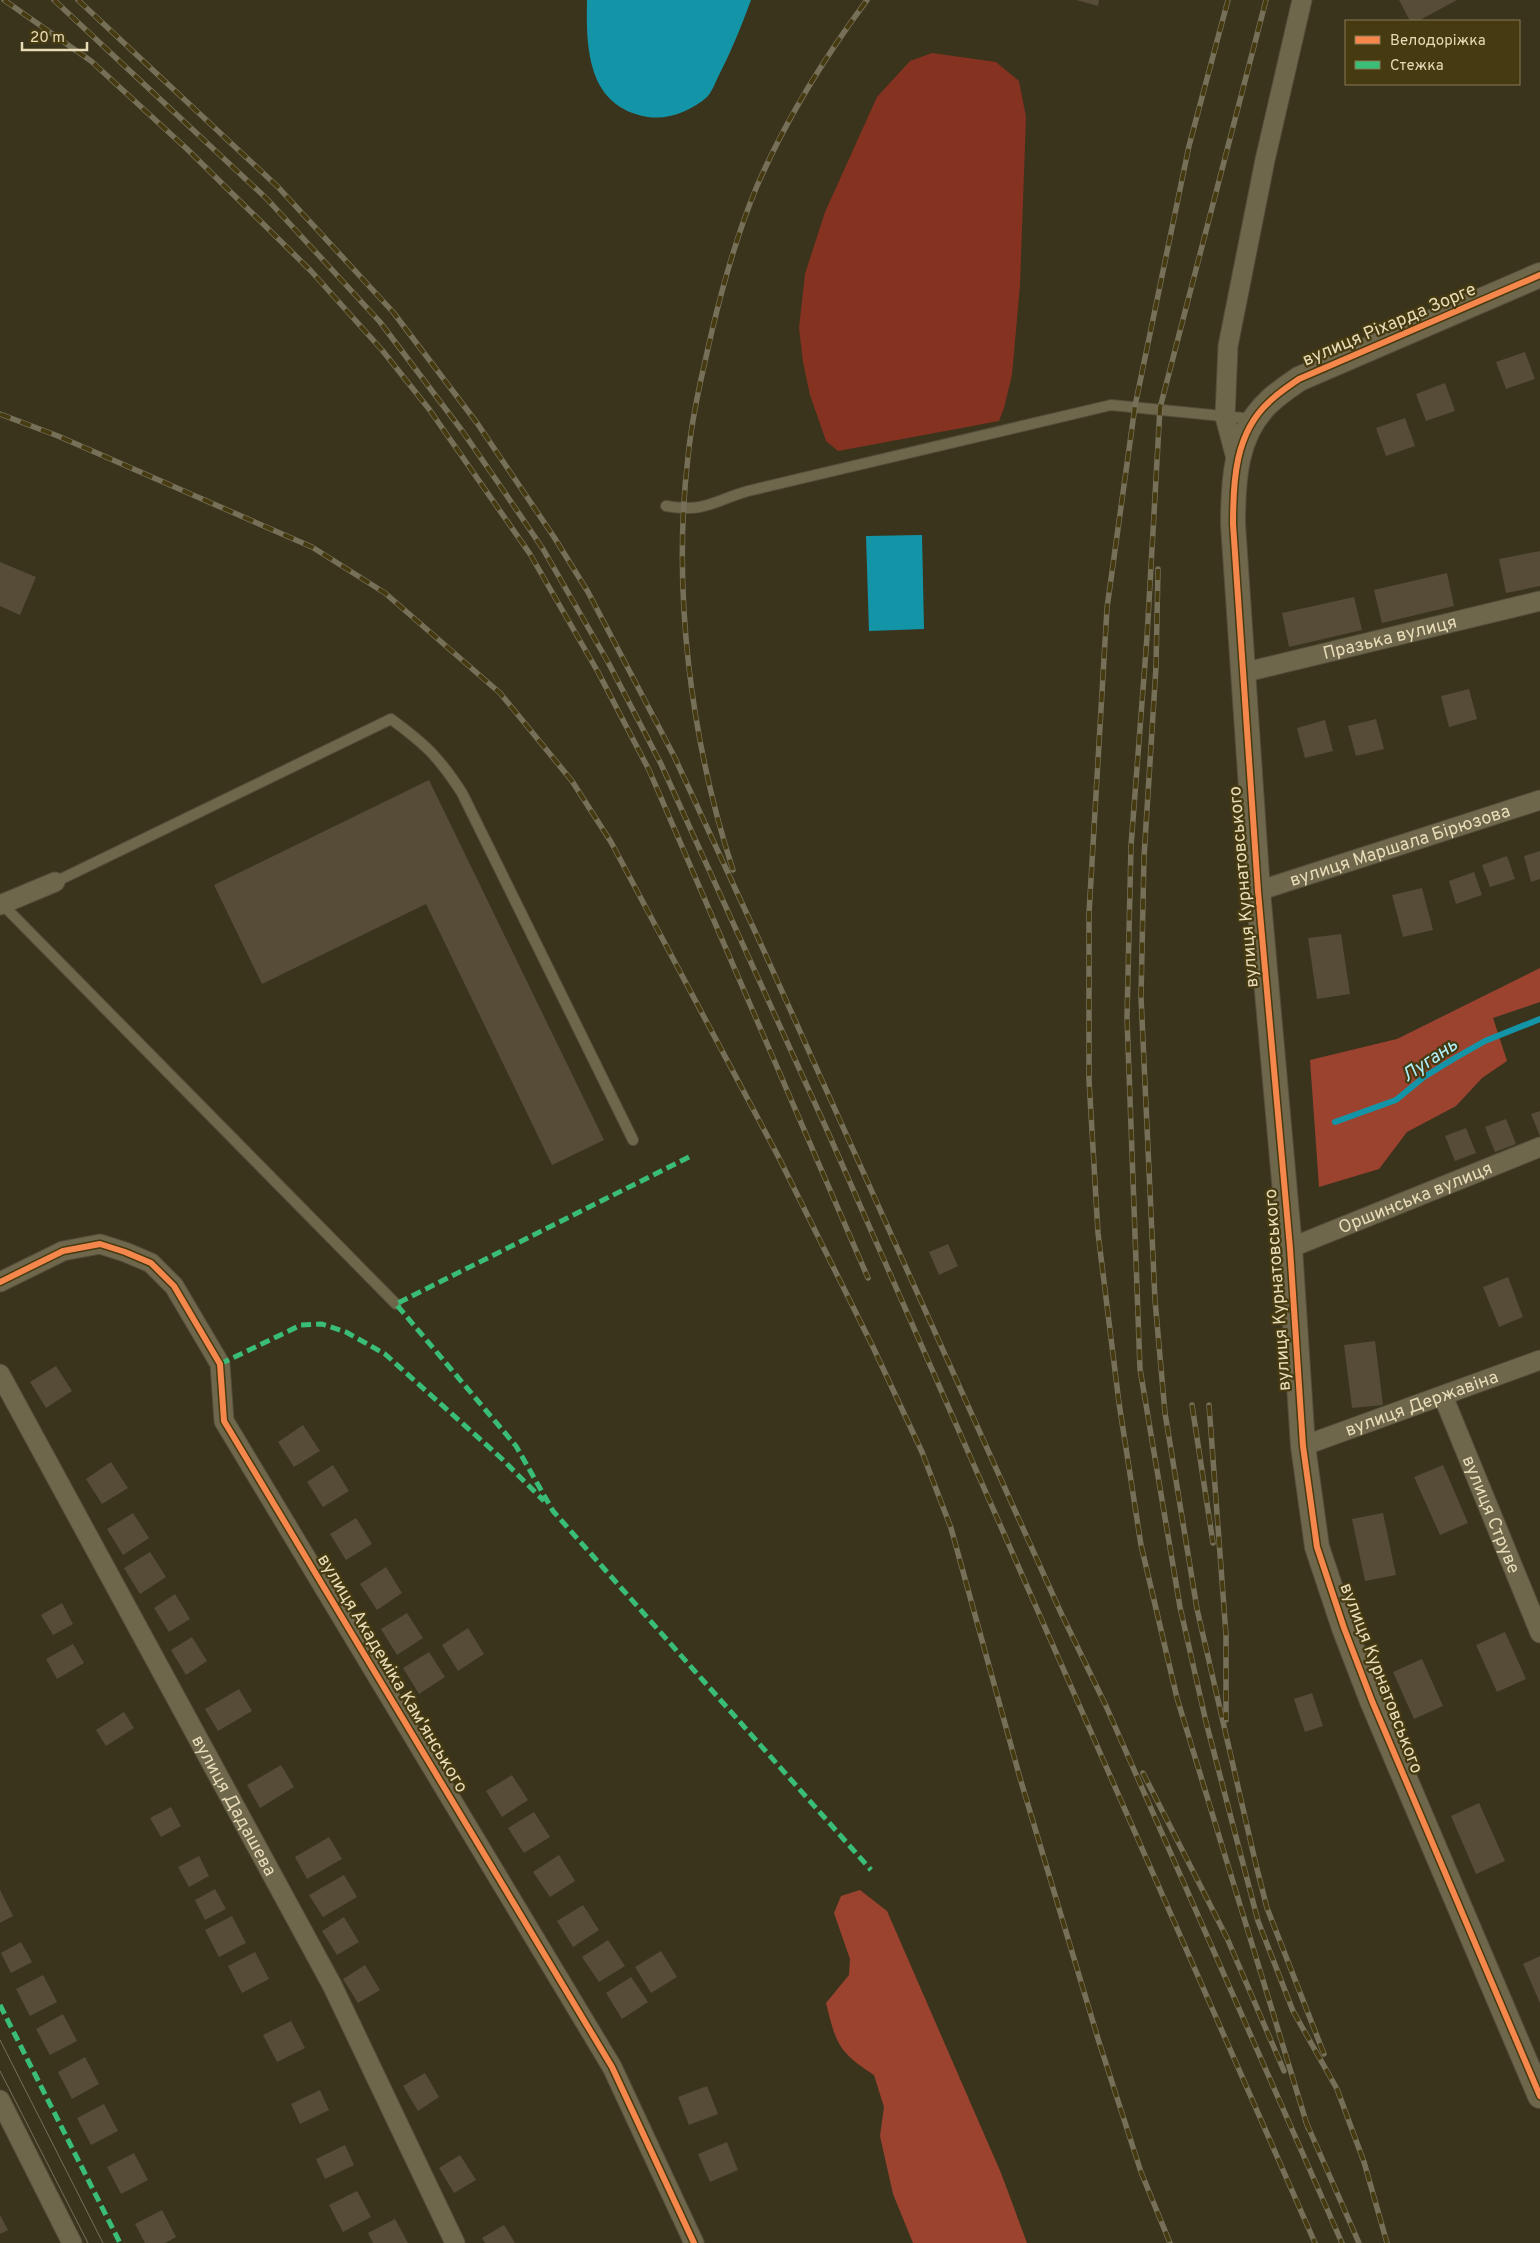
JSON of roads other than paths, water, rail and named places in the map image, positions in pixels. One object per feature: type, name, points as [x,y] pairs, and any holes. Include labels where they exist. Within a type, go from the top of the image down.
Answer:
[{"type":"street","points":[[1245,440],[1225,416],[1228,346],[1265,160],[1302,0]]},
{"type":"street","name":"вулиця Ріхарда Зорге","points":[[1245,440],[1268,402],[1299,379],[1540,275]]},
{"type":"street","name":"вулиця Курнатовського","points":[[1245,440],[1233,491],[1232,524],[1258,891],[1290,1248],[1303,1446],[1317,1547],[1344,1628],[1372,1701],[1540,2096]]},
{"type":"street","name":"Празька вулиця","points":[[1242,673],[1540,601]]},
{"type":"street","name":"вулиця Маршала Бірюзова","points":[[1258,891],[1540,800]]},
{"type":"street","points":[[1,904],[55,882]]},
{"type":"street","name":"Оршинська вулиця","points":[[1290,1248],[1540,1147]]},
{"type":"street","name":"вулиця Академіка Кам'янського","points":[[0,1282],[63,1251],[100,1244],[126,1252],[151,1263],[174,1286],[220,1364],[224,1421],[612,2067],[694,2243]]},
{"type":"street","name":"вулиця Державіна","points":[[1303,1446],[1540,1360]]},
{"type":"street","name":"вулиця Дадашева","points":[[0,1374],[332,1985],[455,2243]]},
{"type":"street","name":"вулиця Струве","points":[[1443,1396],[1540,1633]]},
{"type":"street","points":[[0,2100],[72,2243]]},
{"type":"lane","points":[[666,506],[701,509],[727,497],[793,480],[1112,405],[1225,416],[1245,440]]},
{"type":"lane","points":[[55,882],[391,719],[419,739],[441,761],[462,792],[633,1140]]},
{"type":"lane","points":[[1,904],[396,1304]]},
{"type":"water","points":[[587,0],[751,0],[732,49],[709,95],[687,110],[672,116],[656,118],[628,111],[613,102],[602,89],[590,56]]},
{"type":"water","points":[[922,535],[924,629],[869,631],[866,536]]},
{"type":"waterway","name":"Лугань","points":[[1335,1122],[1396,1100],[1424,1077],[1485,1041],[1540,1019]]},
{"type":"tram line","points":[[0,2040],[103,2243]]},
{"type":"tram line","points":[[0,2071],[88,2243]]},
{"type":"railway","points":[[4,0],[91,61],[187,149],[311,271],[382,350],[429,409],[530,554],[598,672],[649,770],[868,1278]]},
{"type":"railway","points":[[54,0],[267,199],[380,322],[463,432],[543,549],[608,662],[661,764],[827,1130],[1315,2243]]},
{"type":"railway","points":[[78,0],[278,187],[393,312],[477,423],[554,537],[588,592],[674,756],[759,940],[1061,1613],[1106,1706],[1342,2243]]},
{"type":"railway","points":[[733,870],[718,821],[696,718],[684,613],[682,560],[684,508],[692,426],[720,297],[731,259],[757,186],[793,113],[836,44],[867,0]]},
{"type":"railway","points":[[1228,0],[1189,146],[1135,406],[1107,608],[1089,913],[1089,1080],[1098,1233],[1119,1403],[1141,1545],[1177,1698],[1308,2128]]},
{"type":"railway","points":[[1266,0],[1160,408],[1147,637],[1131,846],[1127,1018],[1140,1369],[1180,1607],[1206,1722],[1258,1921],[1293,2011],[1337,2089],[1364,2162],[1387,2243]]},
{"type":"railway","points":[[0,414],[58,436],[312,547],[385,593],[500,693],[572,781],[611,842],[778,1156],[873,1347],[922,1452],[951,1528],[1020,1778],[1099,2042],[1141,2172],[1170,2243]]},
{"type":"railway","points":[[1158,569],[1156,667],[1144,857],[1141,997],[1155,1300],[1165,1413],[1197,1609],[1256,1865],[1267,1908],[1324,2054]]},
{"type":"railway","points":[[1192,1405],[1213,1543]]},
{"type":"railway","points":[[1209,1405],[1226,1635],[1226,1720]]},
{"type":"railway","points":[[1143,1773],[1227,1938],[1284,2071]]},
{"type":"railway","points":[[1306,2122],[1359,2243]]}]
